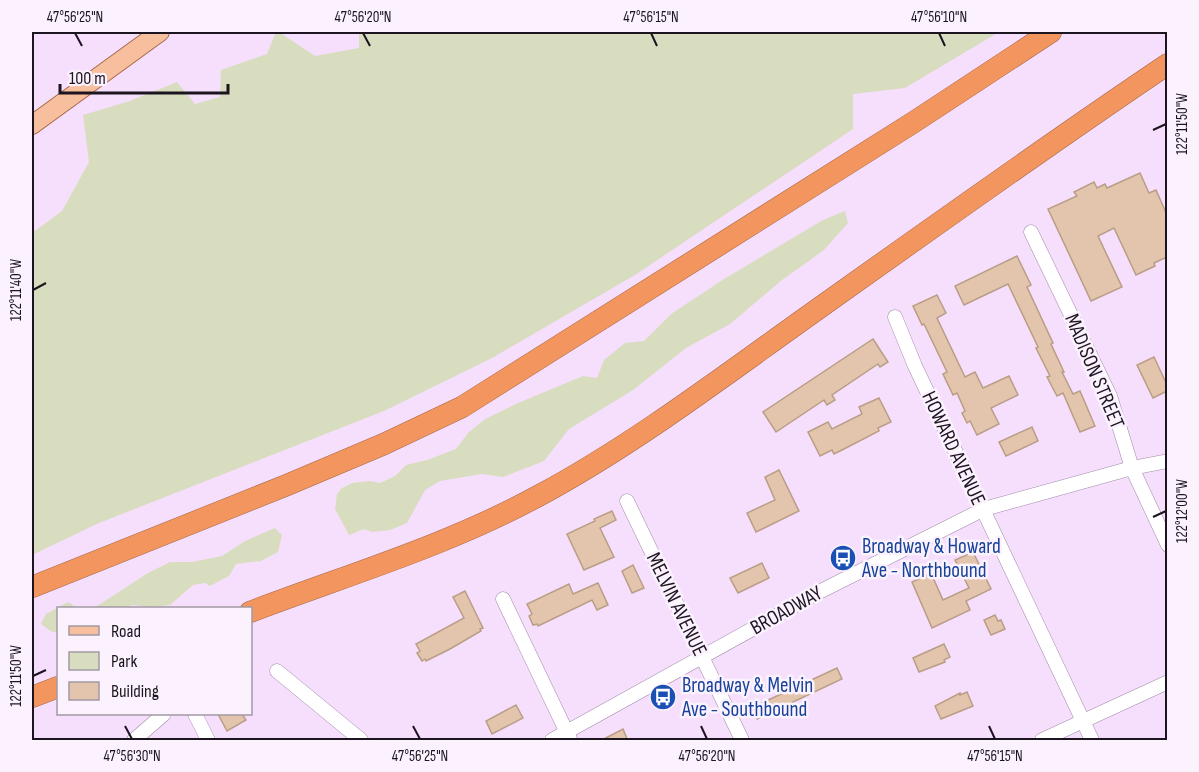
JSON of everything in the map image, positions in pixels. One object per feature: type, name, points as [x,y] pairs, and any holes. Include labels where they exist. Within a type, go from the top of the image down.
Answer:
[{"type":"highway","points":[[32,587],[287,485],[384,444],[462,407],[904,129],[1051,32]]},
{"type":"highway","points":[[252,611],[413,552],[482,524],[541,495],[688,402],[1054,140],[1167,64]]},
{"type":"highway","points":[[32,697],[57,687]]},
{"type":"main road","points":[[32,125],[160,32]]},
{"type":"street","name":"MADISON STREET","points":[[1031,232],[1110,396],[1132,468],[1167,545]]},
{"type":"street","name":"HOWARD AVENUE","points":[[895,317],[915,366],[1092,741]]},
{"type":"street","name":"BROADWAY","points":[[552,741],[569,736],[703,656],[821,591],[984,509],[1132,468],[1167,461]]},
{"type":"street","name":"MELVIN AVENUE","points":[[627,501],[742,741]]},
{"type":"street","points":[[503,599],[569,736]]},
{"type":"street","points":[[277,671],[361,741]]},
{"type":"street","points":[[1042,741],[1167,682]]},
{"type":"street","points":[[134,741],[163,715]]},
{"type":"street","points":[[195,715],[208,741]]},
{"type":"green space","points":[[276,32],[315,56],[359,48],[359,32],[999,32],[905,88],[853,94],[853,129],[635,275],[492,358],[384,411],[99,523],[32,555],[32,233],[62,211],[89,162],[83,115],[130,101],[177,82],[195,104],[220,97],[221,70],[267,54]]},
{"type":"green space","points":[[845,211],[848,223],[824,250],[782,280],[730,324],[686,348],[633,390],[569,429],[544,461],[503,477],[482,474],[440,481],[425,490],[407,523],[390,530],[372,532],[364,529],[349,535],[335,509],[337,494],[342,488],[352,483],[370,481],[380,483],[395,476],[406,465],[456,449],[468,433],[485,419],[518,403],[583,376],[597,378],[604,360],[625,343],[644,341],[671,314],[724,279],[823,220]]},
{"type":"green space","points":[[275,528],[282,535],[278,552],[261,561],[236,564],[229,576],[210,586],[205,583],[193,585],[170,605],[96,607],[148,573],[170,562],[192,562],[222,556],[245,541]]},
{"type":"green space","points":[[68,602],[76,607],[59,607]]},
{"type":"green space","points":[[57,608],[57,632],[52,632],[41,624],[46,614]]},
{"type":"building","points":[[1140,173],[1149,193],[1156,190],[1167,215],[1167,257],[1136,275],[1114,228],[1098,236],[1122,287],[1091,301],[1048,209],[1077,196],[1074,192],[1094,182],[1097,188],[1105,184],[1107,188]]},
{"type":"building","points":[[1017,256],[1031,285],[1027,287],[1053,343],[1051,344],[1064,372],[1062,372],[1073,394],[1080,391],[1095,426],[1080,432],[1063,393],[1057,396],[1047,377],[1050,376],[1036,348],[1038,347],[1008,284],[964,305],[955,286]]},
{"type":"building","points":[[937,295],[946,313],[937,318],[965,377],[975,372],[983,388],[1009,376],[1018,395],[991,408],[999,424],[977,435],[970,421],[967,423],[962,413],[965,411],[957,393],[953,395],[943,374],[947,372],[913,306]]},
{"type":"building","points":[[873,339],[888,362],[880,367],[878,364],[832,395],[835,400],[827,405],[824,400],[776,432],[763,412]]},
{"type":"building","points":[[1154,357],[1167,385],[1167,391],[1153,398],[1137,365]]},
{"type":"building","points":[[879,398],[891,422],[878,428],[879,431],[834,454],[832,450],[820,456],[808,432],[828,422],[832,429],[862,414],[859,407]]},
{"type":"building","points":[[1032,427],[1038,441],[1006,456],[999,442]]},
{"type":"building","points":[[779,470],[799,511],[756,532],[747,513],[775,500],[765,477]]},
{"type":"building","points":[[612,511],[616,520],[600,528],[614,557],[584,570],[567,534]]},
{"type":"building","points":[[973,552],[991,589],[966,601],[970,610],[932,628],[912,582],[931,573],[943,600],[969,588],[955,560]]},
{"type":"building","points":[[762,563],[769,578],[738,593],[730,578]]},
{"type":"building","points":[[633,565],[644,588],[632,593],[622,571]]},
{"type":"building","points":[[598,583],[608,605],[597,610],[592,600],[538,626],[533,625],[529,616],[532,614],[527,604],[569,584],[573,594]]},
{"type":"building","points":[[465,591],[483,628],[450,649],[422,661],[417,653],[420,651],[416,644],[464,618],[453,597]]},
{"type":"building","points":[[995,615],[998,621],[1001,620],[1005,629],[991,635],[984,620]]},
{"type":"building","points":[[944,644],[950,657],[944,660],[945,662],[919,672],[913,658]]},
{"type":"building","points":[[837,668],[842,679],[757,719],[751,708]]},
{"type":"building","points":[[967,692],[973,706],[941,719],[935,706],[960,693],[960,695]]},
{"type":"building","points":[[516,705],[523,718],[492,734],[486,721]]},
{"type":"building","points":[[219,715],[243,715],[246,720],[227,731]]},
{"type":"building","points":[[623,729],[628,741],[600,741]]},
{"type":"place","name":"Broadway & Howard Ave - Northbound","points":[[843,558]]},
{"type":"place","name":"Broadway & Melvin Ave - Southbound","points":[[663,697]]}]
